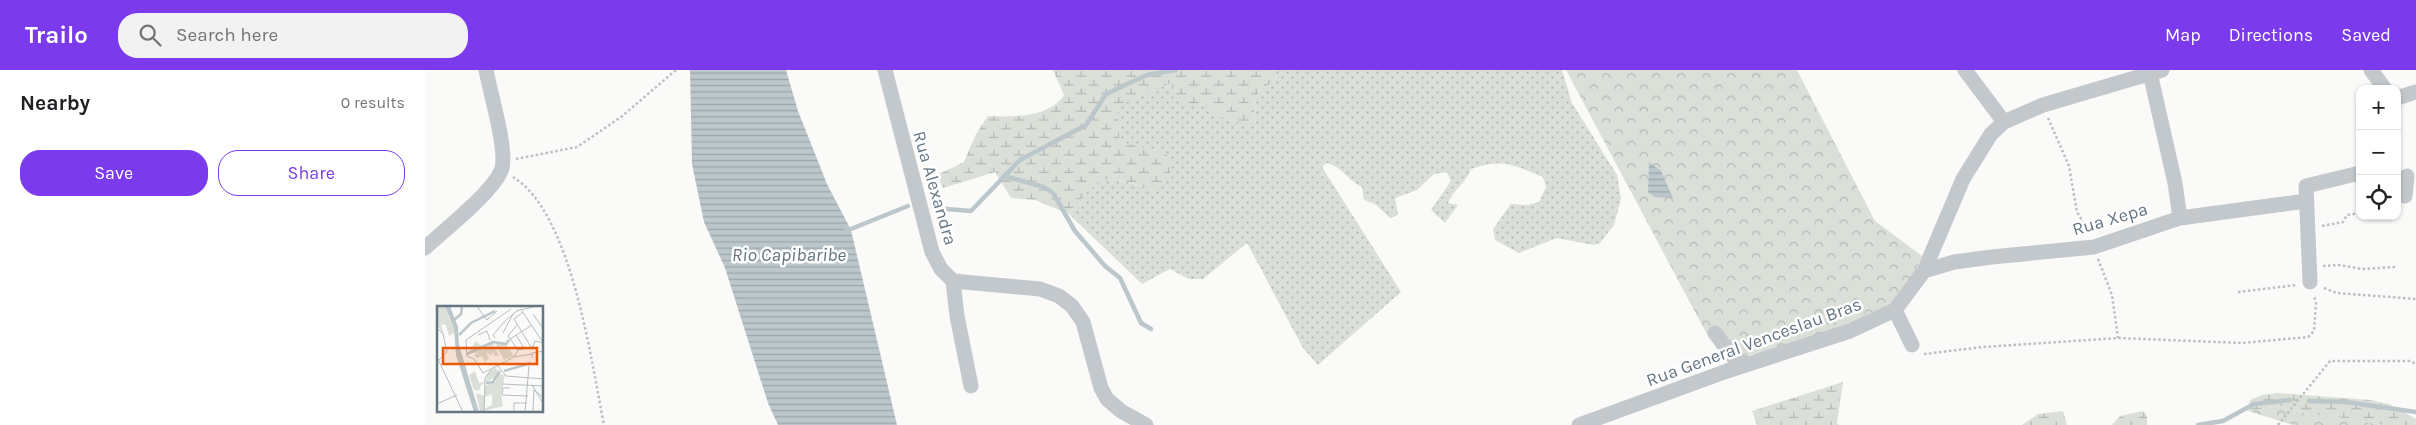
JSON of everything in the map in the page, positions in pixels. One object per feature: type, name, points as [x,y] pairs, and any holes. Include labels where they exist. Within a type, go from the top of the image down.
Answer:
[{"type":"street","points":[[425,248],[489,189],[502,166],[486,70]]},
{"type":"street","name":"Rua Alexandra","points":[[885,70],[932,252],[941,269],[953,281]]},
{"type":"street","points":[[1965,70],[2004,122],[2043,105],[2147,72],[2171,167],[2180,218]]},
{"type":"street","points":[[2371,70],[2382,85]]},
{"type":"street","points":[[2401,97],[2416,92]]},
{"type":"street","name":"Rua General Venceslau Bras","points":[[1579,425],[1850,330],[1895,310],[1924,271],[1968,170],[1991,134],[2004,122]]},
{"type":"street","name":"Rua Xepa","points":[[1924,271],[1955,262],[2094,247],[2180,218],[2305,195],[2309,183],[2356,174]]},
{"type":"street","points":[[2405,196],[2407,175]]},
{"type":"street","points":[[2305,195],[2310,282]]},
{"type":"street","points":[[971,386],[957,316],[953,281],[1040,289],[1059,296],[1072,306],[1083,322],[1101,388],[1107,399],[1121,411],[1145,425]]},
{"type":"street","points":[[1895,310],[1913,345]]},
{"type":"street","points":[[1715,333],[1726,350],[1739,362],[1749,364]]},
{"type":"street","points":[[1710,352],[1726,350]]},
{"type":"path","points":[[502,166],[577,147],[621,117],[676,70]]},
{"type":"path","points":[[2043,105],[2069,166],[2077,212],[2089,228],[2112,295],[2118,338]]},
{"type":"path","points":[[502,166],[536,198],[558,237],[583,319],[604,425]]},
{"type":"path","points":[[2308,228],[2343,222],[2347,215],[2356,214]]},
{"type":"path","points":[[2309,267],[2339,265],[2363,269],[2395,268]]},
{"type":"path","points":[[1913,345],[1921,354],[1934,354],[1983,347],[2118,338],[2242,343],[2308,337],[2314,331],[2316,303],[2310,282]]},
{"type":"path","points":[[2238,292],[2310,282],[2337,293],[2416,299]]},
{"type":"path","points":[[2277,425],[2330,362],[2411,362],[2416,364]]},
{"type":"green space","points":[[1053,70],[1272,70],[1275,73],[1276,81],[1258,93],[1254,110],[1255,126],[1227,120],[1204,106],[1180,103],[1171,83],[1117,106],[1120,142],[1157,151],[1169,156],[1169,177],[1164,185],[1155,192],[1125,181],[1109,179],[1101,181],[1091,187],[1069,214],[1035,200],[1011,198],[995,172],[943,188],[937,175],[964,162],[976,134],[988,116],[1020,116],[1040,112],[1057,103],[1064,95]]},
{"type":"green space","points":[[1272,70],[1562,70],[1572,103],[1617,175],[1621,199],[1614,225],[1600,243],[1593,245],[1557,238],[1519,253],[1495,240],[1493,229],[1511,204],[1528,205],[1539,202],[1546,187],[1543,177],[1508,164],[1492,164],[1471,169],[1448,203],[1458,205],[1445,223],[1431,210],[1451,181],[1447,172],[1434,174],[1417,190],[1395,198],[1398,215],[1390,218],[1375,204],[1364,200],[1362,187],[1333,165],[1327,163],[1322,167],[1401,292],[1318,365],[1303,348],[1247,243],[1203,279],[1189,279],[1170,269],[1142,284],[1069,214],[1095,184],[1108,179],[1124,181],[1155,192],[1133,146],[1120,142],[1116,106],[1171,83],[1195,104],[1204,106],[1227,120],[1255,125],[1254,110],[1258,93],[1276,81],[1275,73]]},
{"type":"green space","points":[[1566,70],[1797,70],[1875,221],[1922,256],[1912,279],[1886,311],[1770,351],[1742,356],[1717,327],[1709,338]]},
{"type":"green space","points":[[1843,382],[1837,423],[1839,425],[1757,425],[1752,411]]},
{"type":"green space","points":[[2278,393],[2370,400],[2389,404],[2416,419],[2416,425],[2383,425],[2326,415],[2311,415],[2281,406],[2248,411],[2250,400],[2262,395]]},
{"type":"green space","points":[[2281,406],[2311,415],[2326,415],[2383,425],[2293,425],[2248,411]]},
{"type":"green space","points":[[2063,411],[2067,425],[2022,425],[2038,414]]},
{"type":"green space","points":[[2143,411],[2147,416],[2147,425],[2112,425],[2120,416]]},
{"type":"water","name":"Rio Capibaribe","points":[[690,70],[786,70],[798,111],[827,184],[851,230],[897,425],[778,425],[768,403],[725,268],[704,222],[692,164]]},
{"type":"water","points":[[1649,162],[1661,171],[1673,198],[1655,197],[1648,192]]},
{"type":"waterway","points":[[934,208],[971,211],[1020,160],[1086,125],[1106,94],[1147,75],[1176,70]]},
{"type":"waterway","points":[[1004,176],[1044,187],[1053,193],[1075,231],[1105,266],[1120,278],[1141,323],[1151,329]]},
{"type":"waterway","points":[[846,231],[908,206]]},
{"type":"waterway","points":[[2198,425],[2223,421],[2254,404],[2290,400]]},
{"type":"waterway","points":[[2309,401],[2346,402],[2416,412]]}]
